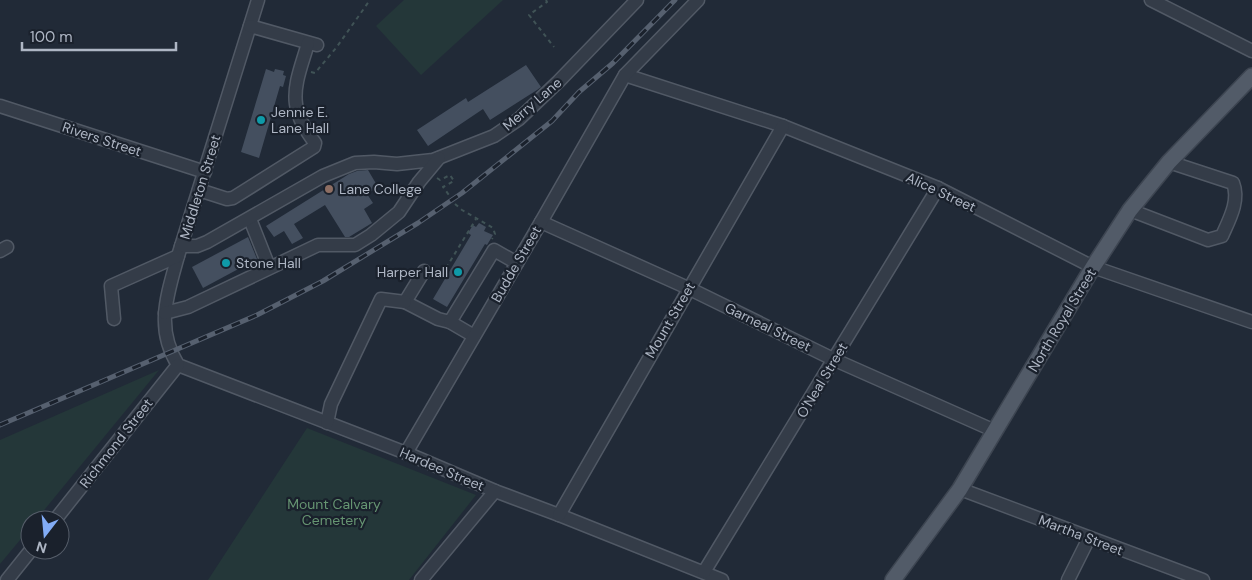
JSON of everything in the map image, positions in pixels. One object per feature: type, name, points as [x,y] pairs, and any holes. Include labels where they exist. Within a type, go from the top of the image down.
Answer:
[{"type":"main road","name":"North Royal Street","points":[[893,580],[960,489],[1093,267],[1130,210],[1169,162],[1252,76]]},
{"type":"street","name":"Middleton Street","points":[[178,365],[169,351],[164,326],[165,314],[180,251],[258,0]]},
{"type":"street","name":"Merry Lane","points":[[114,320],[110,286],[180,251],[202,244],[250,219],[323,176],[355,163],[397,164],[433,160],[494,136],[519,119],[559,81],[637,0]]},
{"type":"street","name":"Budde Street","points":[[406,453],[542,222],[625,75],[698,0]]},
{"type":"street","points":[[1151,0],[1252,51]]},
{"type":"street","points":[[199,190],[227,199],[233,198],[314,147],[315,143],[303,126],[296,105],[296,88],[313,44],[250,26]]},
{"type":"street","name":"Alice Street","points":[[625,75],[783,126],[938,188],[1093,267],[1252,322]]},
{"type":"street","name":"Rivers Street","points":[[0,106],[205,172]]},
{"type":"street","name":"Mount Street","points":[[559,515],[783,126]]},
{"type":"street","points":[[165,314],[188,307],[318,245],[355,245],[399,212],[419,182],[439,158]]},
{"type":"street","points":[[1130,210],[1208,240],[1222,236],[1232,214],[1236,192],[1233,183],[1169,162]]},
{"type":"street","name":"O'Neal Street","points":[[704,572],[835,360],[938,188]]},
{"type":"street","points":[[250,219],[269,267]]},
{"type":"street","name":"Garneal Street","points":[[542,222],[688,288],[835,360],[995,431]]},
{"type":"street","points":[[450,322],[494,250],[517,263]]},
{"type":"street","points":[[405,302],[424,271]]},
{"type":"street","points":[[327,423],[331,404],[381,299],[405,302],[438,319],[450,322],[474,336]]},
{"type":"street","name":"Hardee Street","points":[[178,365],[406,453],[495,491],[722,580]]},
{"type":"street","name":"Richmond Street","points":[[63,510],[178,365]]},
{"type":"street","name":"Martha Street","points":[[960,489],[1089,538],[1178,576],[1203,580]]},
{"type":"street","points":[[422,580],[495,491]]},
{"type":"street","points":[[1068,580],[1089,538]]},
{"type":"street","points":[[7,580],[23,560]]},
{"type":"path","points":[[305,70],[315,73],[336,48],[370,0]]},
{"type":"path","points":[[546,0],[547,2],[529,15],[554,47]]},
{"type":"path","points":[[439,180],[450,175],[454,181],[443,187],[449,195]]},
{"type":"path","points":[[455,204],[495,231],[491,241]]},
{"type":"path","points":[[446,268],[476,219]]},
{"type":"green space","points":[[404,0],[503,0],[421,75],[376,26]]},
{"type":"green space","points":[[159,370],[44,510],[20,510],[20,540],[0,564],[0,440]]},
{"type":"green space","name":"Mount Calvary Cemetery","points":[[307,428],[476,495],[409,580],[208,580]]},
{"type":"building","points":[[526,65],[541,87],[490,120],[483,109],[428,146],[417,130],[466,98],[468,102]]},
{"type":"building","name":"Jennie E. Lane Hall","points":[[266,69],[274,72],[275,69],[284,71],[283,75],[286,76],[283,87],[280,86],[259,158],[241,152]]},
{"type":"building","points":[[368,170],[378,187],[367,194],[373,203],[364,209],[372,223],[349,237],[345,237],[325,205],[294,224],[303,238],[292,244],[284,231],[274,237],[266,226],[349,174]]},
{"type":"building","name":"Harper Hall","points":[[479,223],[486,227],[484,231],[493,235],[487,245],[485,244],[447,307],[433,299],[471,235],[468,233],[473,225],[476,227]]},
{"type":"building","name":"Stone Hall","points":[[248,237],[257,259],[203,288],[192,267]]},
{"type":"railway","points":[[0,425],[257,315],[323,281],[418,223],[462,193],[552,121],[579,92],[613,63],[675,0]]},
{"type":"place","name":"Jennie E. Lane Hall","points":[[261,120]]},
{"type":"place","name":"Lane College","points":[[329,189]]},
{"type":"place","name":"Stone Hall","points":[[226,263]]},
{"type":"place","name":"Harper Hall","points":[[458,272]]}]
